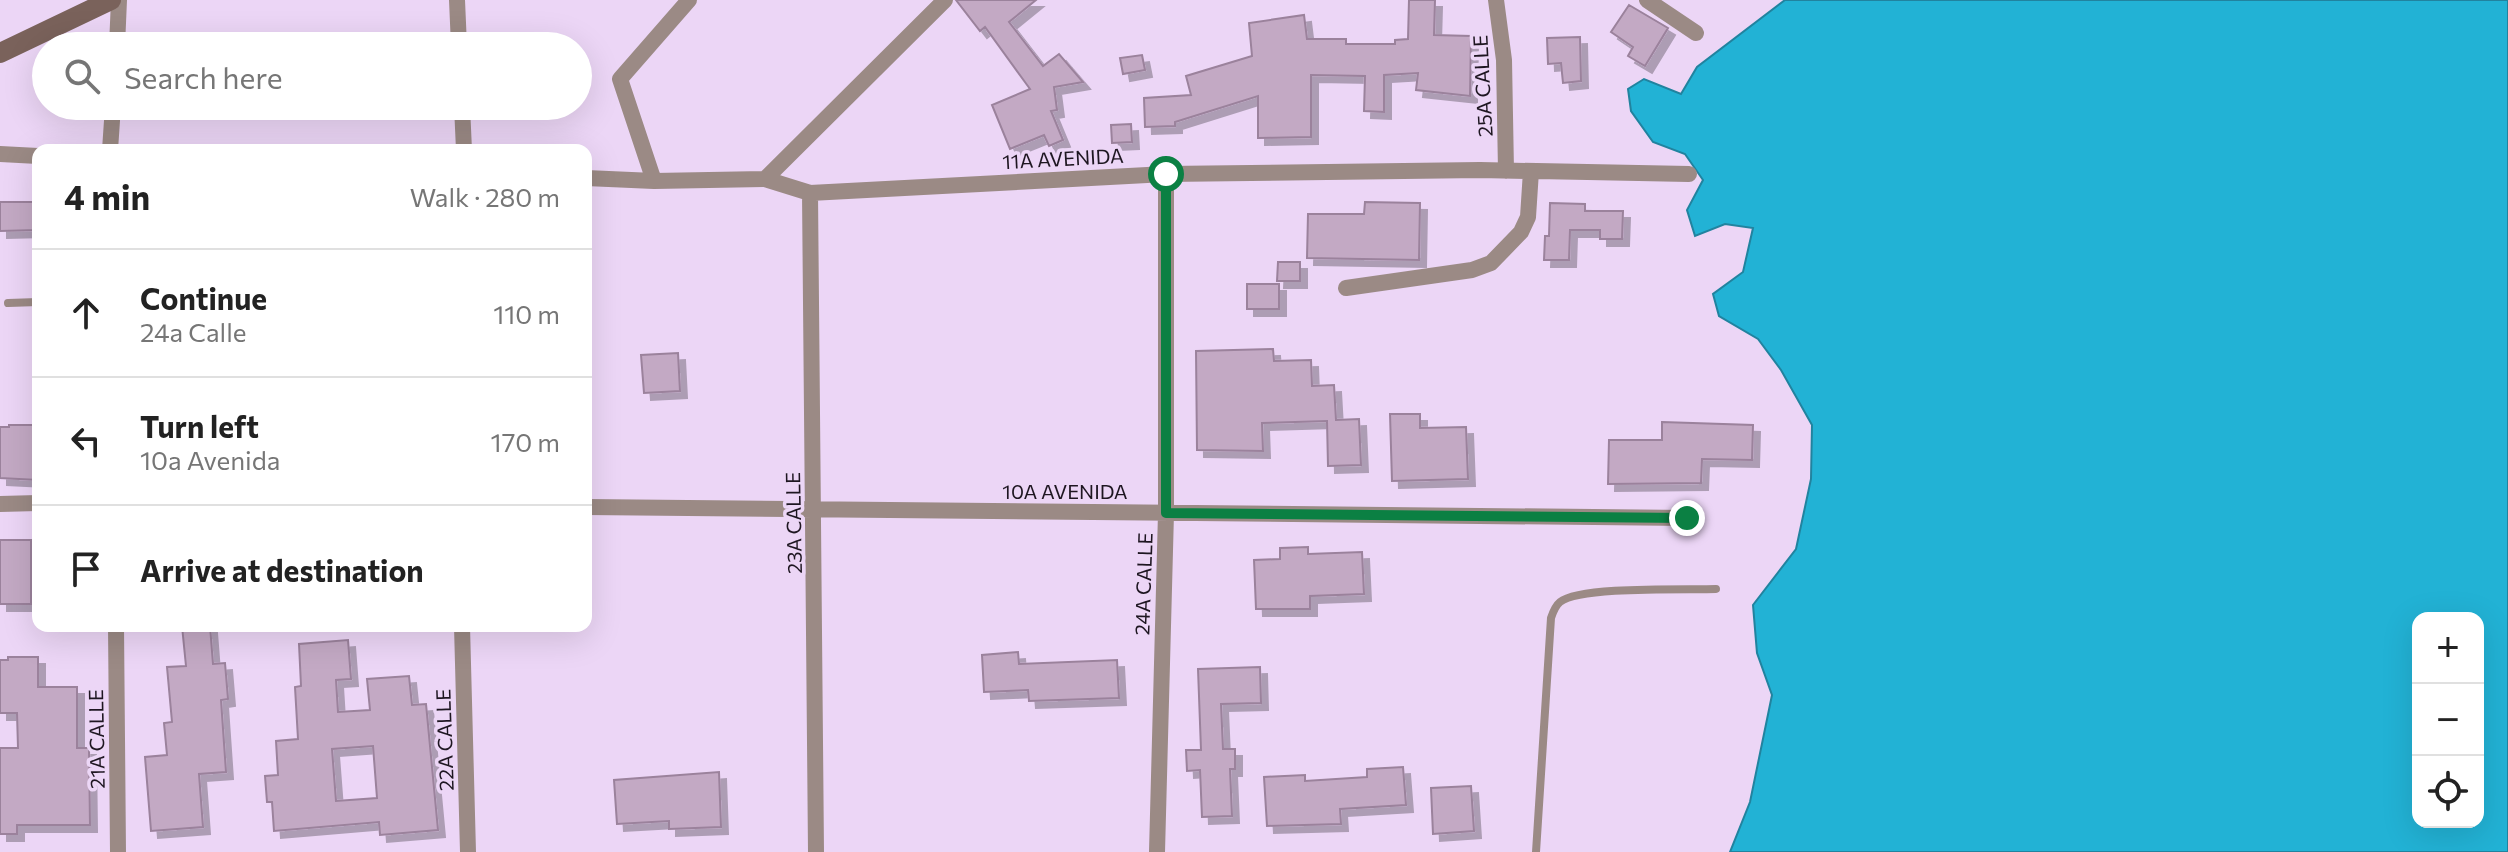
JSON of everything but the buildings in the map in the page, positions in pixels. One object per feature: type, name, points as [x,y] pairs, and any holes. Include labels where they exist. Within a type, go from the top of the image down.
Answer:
[{"type":"main road","points":[[44,32],[111,0]]},
{"type":"main road","points":[[0,53],[32,38]]},
{"type":"street","points":[[118,32],[119,0]]},
{"type":"street","points":[[457,0],[458,32]]},
{"type":"street","points":[[654,181],[620,79],[689,0]]},
{"type":"street","points":[[765,179],[945,0]]},
{"type":"street","name":"25A CALLE","points":[[1496,0],[1504,60],[1506,171]]},
{"type":"street","points":[[1647,0],[1696,33]]},
{"type":"street","points":[[110,144],[112,120]]},
{"type":"street","points":[[463,120],[464,144]]},
{"type":"street","points":[[0,154],[32,156]]},
{"type":"street","name":"11A AVENIDA","points":[[592,178],[654,181],[765,179],[810,193],[1166,174],[1506,171],[1689,174]]},
{"type":"street","points":[[1346,288],[1472,270],[1491,263],[1521,232],[1528,217],[1531,171]]},
{"type":"street","name":"24A CALLE","points":[[1157,852],[1166,513],[1166,174]]},
{"type":"street","name":"23A CALLE","points":[[810,193],[816,852]]},
{"type":"street","points":[[0,504],[32,503]]},
{"type":"street","name":"10A AVENIDA","points":[[592,507],[1687,518]]},
{"type":"street","name":"21A CALLE","points":[[116,632],[118,852]]},
{"type":"street","name":"22A CALLE","points":[[462,632],[468,852]]},
{"type":"lane","points":[[8,303],[32,302]]},
{"type":"lane","points":[[1536,852],[1554,609],[1560,601],[1586,593],[1716,589]]},
{"type":"water","points":[[1785,0],[2508,0],[2508,852],[1730,852],[1750,802],[1772,695],[1757,653],[1753,605],[1796,549],[1811,479],[1812,425],[1781,370],[1758,339],[1719,316],[1713,294],[1743,272],[1753,228],[1725,224],[1695,236],[1687,210],[1703,180],[1685,154],[1653,142],[1631,111],[1628,89],[1644,79],[1681,94],[1697,67]]},
{"type":"route","points":[[1166,174],[1166,513],[1687,518]]}]
